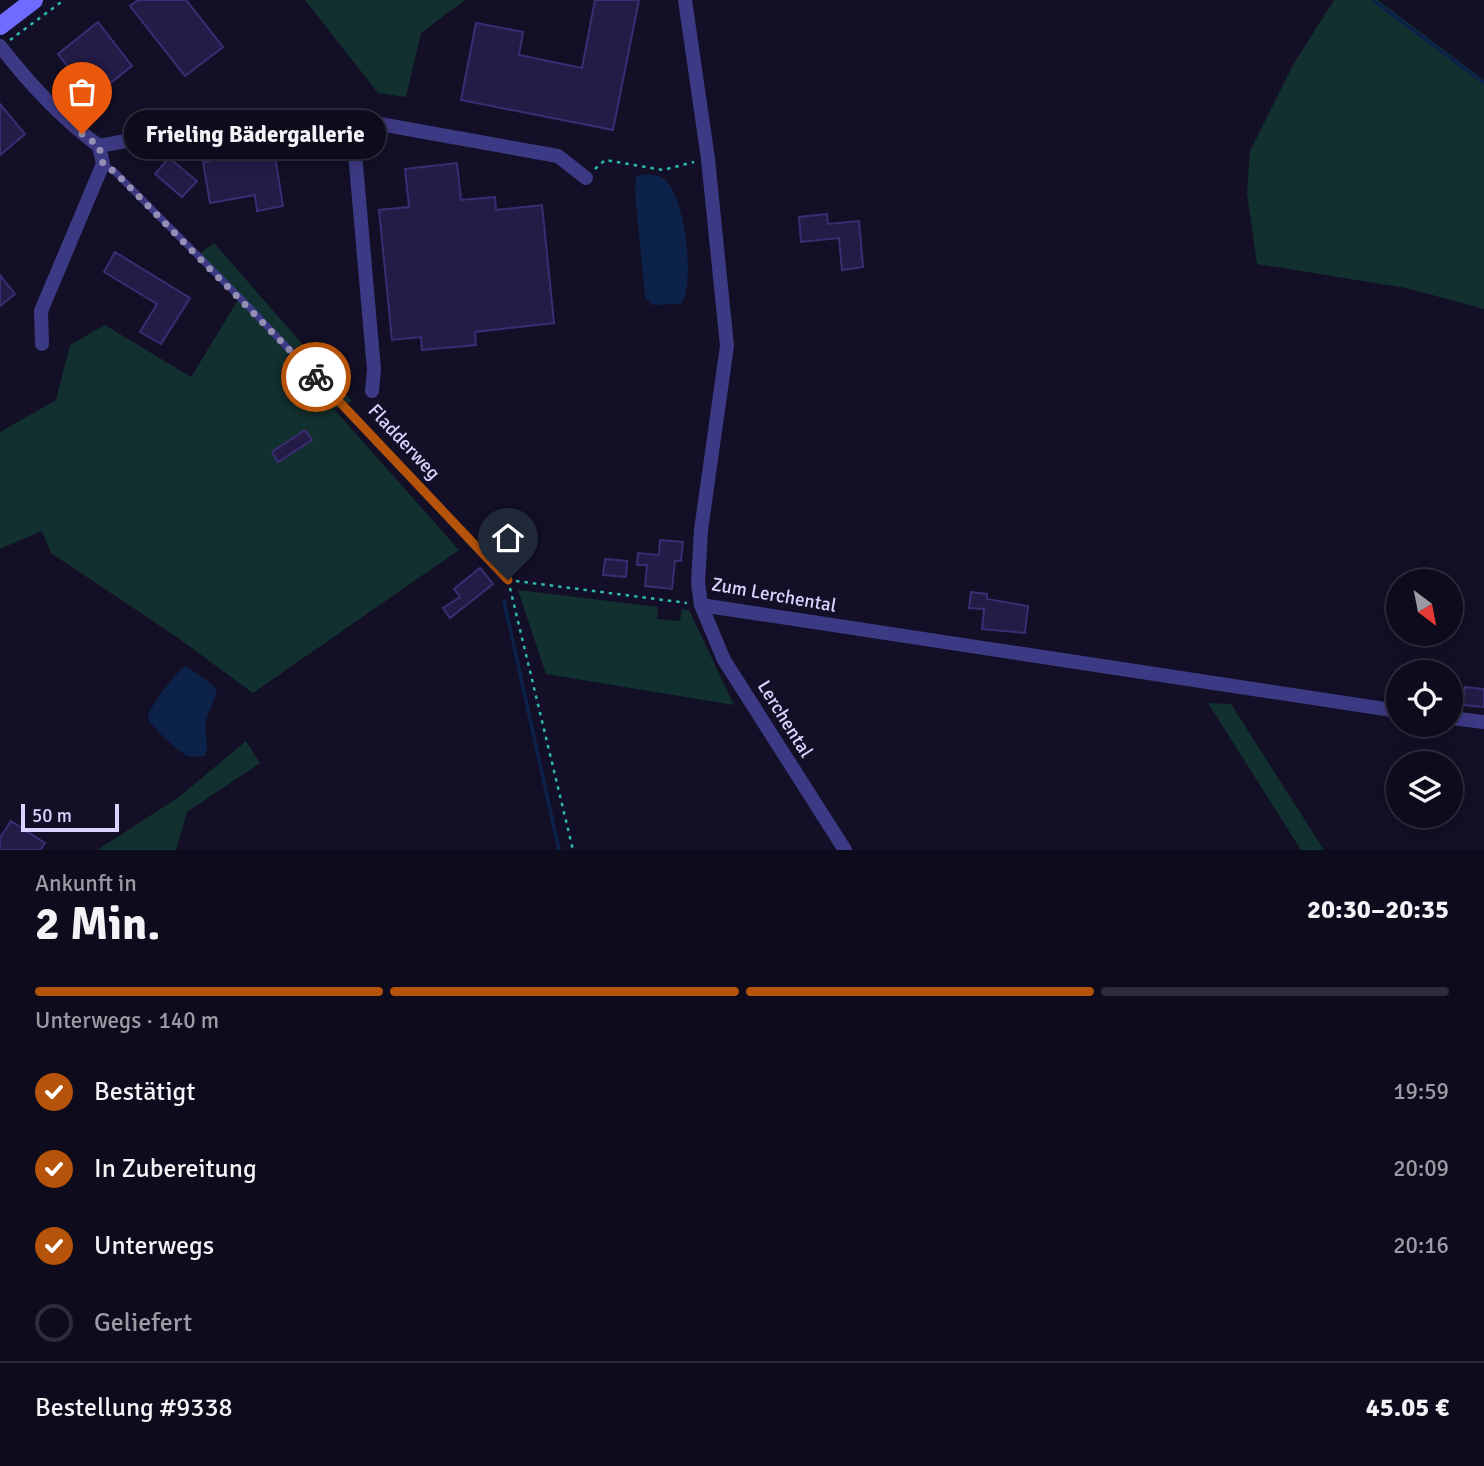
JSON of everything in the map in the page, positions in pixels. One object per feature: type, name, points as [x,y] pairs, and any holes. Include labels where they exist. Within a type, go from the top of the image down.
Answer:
[{"type":"main road","points":[[0,26],[34,0]]},
{"type":"street","name":"Zum Lerchental","points":[[685,0],[708,159],[727,346],[701,530],[698,583],[701,605],[1386,709]]},
{"type":"street","points":[[0,47],[28,80],[82,134],[99,146],[103,164],[41,311],[42,344]]},
{"type":"street","points":[[99,146],[155,137],[352,119],[558,156],[586,178]]},
{"type":"street","name":"Fladderweg","points":[[352,119],[375,379],[372,391]]},
{"type":"street","name":"Lerchental","points":[[701,605],[724,660],[845,850]]},
{"type":"street","points":[[1463,719],[1484,722]]},
{"type":"lane","name":"Fladderweg","points":[[103,164],[115,172],[237,296],[508,580]]},
{"type":"path","points":[[0,47],[64,0]]},
{"type":"path","points":[[586,178],[605,160],[663,170],[708,159]]},
{"type":"path","points":[[573,850],[519,613],[508,580],[701,605]]},
{"type":"green space","points":[[305,0],[465,0],[421,33],[406,97],[378,93]]},
{"type":"green space","points":[[1334,0],[1378,0],[1484,80],[1484,309],[1406,288],[1257,264],[1247,193],[1250,151],[1293,65]]},
{"type":"green space","points":[[214,243],[352,401],[334,409],[459,550],[253,693],[178,638],[51,553],[42,531],[0,549],[0,432],[56,400],[70,345],[105,325],[191,377],[241,295],[199,254]]},
{"type":"green space","points":[[518,590],[658,607],[657,619],[680,621],[682,609],[689,610],[734,705],[546,674]]},
{"type":"green space","points":[[1208,703],[1231,704],[1324,850],[1301,850]]},
{"type":"green space","points":[[246,741],[260,763],[187,812],[176,850],[97,850],[179,797]]},
{"type":"water","points":[[648,174],[662,178],[671,188],[683,220],[688,279],[681,304],[652,305],[645,297],[635,191],[636,176]]},
{"type":"water","points":[[186,666],[212,684],[217,691],[205,723],[205,756],[192,757],[184,754],[159,733],[148,718],[163,690]]},
{"type":"building","points":[[138,0],[186,0],[223,47],[185,76],[130,6]]},
{"type":"building","points":[[595,0],[639,0],[613,130],[461,100],[476,23],[523,32],[519,55],[582,68]]},
{"type":"building","points":[[98,22],[132,66],[109,84],[104,76],[86,90],[58,54]]},
{"type":"building","points":[[0,104],[25,134],[0,155]]},
{"type":"building","points":[[274,150],[283,206],[257,211],[255,195],[210,203],[203,162]]},
{"type":"building","points":[[169,158],[197,181],[182,197],[155,174]]},
{"type":"building","points":[[457,163],[461,200],[495,197],[496,210],[542,205],[554,323],[475,332],[476,345],[422,350],[421,337],[392,340],[379,210],[409,207],[405,169]]},
{"type":"building","points":[[827,214],[828,224],[859,221],[863,267],[842,270],[839,238],[801,242],[799,217]]},
{"type":"building","points":[[115,252],[190,298],[161,344],[140,332],[157,304],[104,272]]},
{"type":"building","points":[[0,275],[15,294],[0,306]]},
{"type":"building","points":[[305,430],[312,440],[278,462],[272,452]]},
{"type":"building","points":[[660,540],[683,542],[681,561],[675,561],[672,589],[645,586],[647,565],[637,565],[638,553],[659,555]]},
{"type":"building","points":[[605,559],[627,561],[626,577],[603,575]]},
{"type":"building","points":[[480,568],[493,584],[450,618],[443,608],[460,597],[454,589]]},
{"type":"building","points":[[971,592],[987,594],[987,599],[1028,606],[1025,633],[982,629],[984,609],[969,608]]},
{"type":"building","points":[[1465,687],[1484,689],[1484,707],[1463,705]]},
{"type":"building","points":[[11,821],[45,843],[40,850],[0,850],[0,838]]},
{"type":"waterway","points":[[1373,0],[1484,83]]},
{"type":"waterway","points":[[504,601],[559,850]]},
{"type":"way so far","points":[[82,134],[99,146],[103,164],[115,172],[316,377]]},
{"type":"place","name":"Frieling Bädergallerie","points":[[82,134]]},
{"type":"route","points":[[316,377],[508,580]]}]
